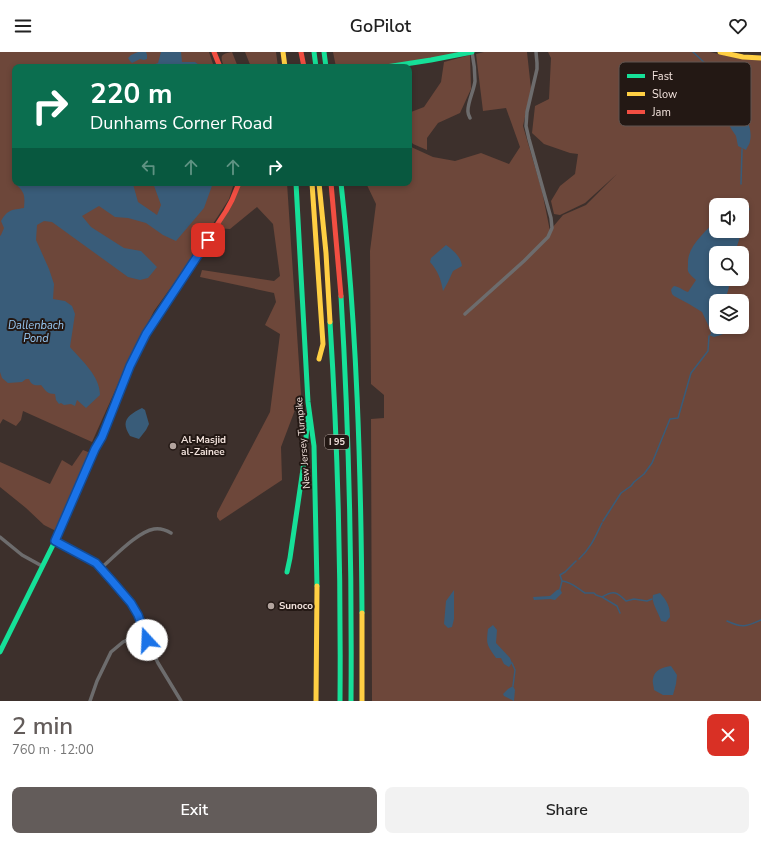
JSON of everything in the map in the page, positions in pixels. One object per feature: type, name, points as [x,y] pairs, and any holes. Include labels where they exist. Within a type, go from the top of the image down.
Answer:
[{"type":"main road","points":[[214,52],[219,64]]},
{"type":"main road","points":[[284,52],[285,64]]},
{"type":"main road","points":[[301,52],[303,64]]},
{"type":"main road","points":[[314,52],[316,64]]},
{"type":"main road","points":[[324,52],[326,64]]},
{"type":"main road","points":[[406,64],[472,52]]},
{"type":"main road","points":[[720,52],[743,57],[761,58]]},
{"type":"main road","points":[[0,652],[55,541],[95,449],[102,437],[130,366],[146,334],[226,211],[237,186]]},
{"type":"main road","name":"New Jersey Turnpike","points":[[296,186],[308,402],[314,446],[316,497],[316,701]]},
{"type":"main road","points":[[312,186],[323,330],[323,344],[320,359]]},
{"type":"main road","name":"I 95","points":[[319,186],[327,270],[337,453],[340,565],[340,701]]},
{"type":"main road","name":"I 95","points":[[331,186],[339,266],[349,446],[351,701]]},
{"type":"main road","name":"I 95","points":[[341,186],[350,272],[360,446],[362,701]]},
{"type":"main road","points":[[287,572],[304,462],[308,402]]},
{"type":"street","points":[[470,118],[468,106],[475,82],[475,69],[472,52]]},
{"type":"street","points":[[465,314],[524,261],[548,237],[552,228],[551,218],[528,139],[526,126],[527,112],[537,69],[536,52]]},
{"type":"street","points":[[101,568],[136,537],[145,532],[160,528],[172,533]]},
{"type":"street","points":[[0,536],[22,555],[42,566]]},
{"type":"street","points":[[55,541],[96,563],[131,603],[138,615],[158,663],[181,701]]},
{"type":"street","points":[[90,701],[97,681],[111,652],[123,642],[144,632]]},
{"type":"shaded area","points":[[0,52],[209,52],[213,64],[12,64],[12,186],[233,186],[229,199],[182,272],[154,311],[127,364],[92,442],[23,411],[21,420],[16,426],[3,419],[0,424]]},
{"type":"shaded area","points":[[232,52],[237,64],[223,64],[222,56]]},
{"type":"shaded area","points":[[245,52],[276,52],[278,64],[250,64]]},
{"type":"shaded area","points":[[333,52],[472,52],[403,64],[335,64]]},
{"type":"shaded area","points":[[484,52],[527,52],[531,89],[523,126],[542,191],[550,231],[563,215],[586,205],[617,174],[585,203],[560,215],[554,214],[551,201],[560,186],[575,174],[578,154],[570,153],[544,144],[532,133],[535,106],[549,99],[551,58],[548,52],[710,52],[742,59],[761,60],[761,701],[372,701],[371,419],[384,418],[384,395],[371,384],[370,251],[376,204],[367,186],[412,186],[412,147],[433,157],[455,161],[481,153],[509,164],[520,147],[506,108],[483,111],[476,54]]},
{"type":"shaded area","points":[[470,55],[471,89],[460,113],[438,123],[427,138],[427,150],[412,143],[412,112],[424,107],[441,82],[444,62]]},
{"type":"shaded area","points":[[237,186],[287,186],[301,394],[281,447],[282,480],[220,521],[217,517],[217,513],[270,412],[280,334],[265,325],[276,302],[274,293],[200,277],[202,270],[274,281],[280,276],[273,224],[257,207],[230,229],[215,228]]},
{"type":"shaded area","points":[[83,450],[93,454],[58,532],[44,525],[0,487],[0,462],[50,484],[62,460],[72,466]]},
{"type":"water","points":[[138,52],[146,52],[147,59],[140,59],[132,63],[128,58]]},
{"type":"water","points":[[161,52],[181,52],[182,62],[195,62],[198,64],[155,64],[158,63]]},
{"type":"water","points":[[730,126],[749,126],[751,136],[746,150],[738,146],[736,136]]},
{"type":"water","name":"Dallenbach Pond","points":[[18,186],[134,186],[138,202],[157,215],[161,205],[154,186],[212,186],[204,208],[176,241],[163,235],[146,223],[128,218],[115,217],[99,206],[82,216],[91,227],[124,248],[141,251],[157,267],[148,278],[140,280],[128,277],[52,222],[44,221],[37,225],[36,240],[54,284],[53,299],[65,301],[72,306],[75,314],[70,347],[90,369],[99,388],[100,395],[86,408],[77,400],[75,406],[71,404],[59,404],[56,400],[55,394],[48,393],[41,385],[34,385],[29,379],[22,382],[8,383],[2,378],[0,372],[0,236],[4,228],[1,221],[6,214],[11,211],[24,208],[24,194]]},
{"type":"water","points":[[709,227],[709,238],[740,238],[737,246],[709,246],[709,286],[729,286],[727,294],[709,294],[709,327],[702,312],[674,296],[671,290],[674,286],[688,292],[696,280],[688,271],[688,267],[691,251]]},
{"type":"water","points":[[446,245],[457,254],[462,266],[453,271],[443,291],[439,275],[430,262],[431,258]]},
{"type":"water","points":[[711,334],[722,334],[714,337],[709,335]]},
{"type":"water","points":[[142,408],[145,410],[149,424],[139,439],[130,436],[127,431],[126,422],[129,416]]},
{"type":"water","points":[[560,589],[562,593],[555,600],[534,600],[533,597],[550,596]]},
{"type":"water","points":[[454,590],[454,619],[452,627],[448,628],[444,624],[446,601]]},
{"type":"water","points":[[660,593],[669,607],[670,617],[666,622],[661,621],[653,601],[653,595]]},
{"type":"water","points":[[493,625],[497,630],[496,643],[510,658],[512,663],[509,667],[504,664],[501,658],[496,658],[488,645],[488,629]]},
{"type":"water","points":[[671,666],[677,675],[673,695],[663,695],[654,690],[654,676],[657,671]]},
{"type":"water","points":[[513,686],[515,690],[514,701],[503,694]]},
{"type":"waterway","points":[[693,52],[704,62]]},
{"type":"waterway","points":[[741,184],[742,149]]},
{"type":"waterway","points":[[603,521],[621,493],[644,474],[652,463],[670,419],[678,418],[691,373],[708,351],[709,336]]},
{"type":"waterway","points":[[579,559],[590,546],[602,523]]},
{"type":"waterway","points":[[562,581],[560,575],[576,561]]},
{"type":"waterway","points":[[560,589],[562,581],[572,584],[585,593],[594,593],[602,597],[610,593],[615,593],[626,601],[634,599],[647,601],[652,599]]},
{"type":"waterway","points":[[602,597],[617,606],[620,613]]},
{"type":"waterway","points":[[727,621],[744,626],[761,620]]},
{"type":"waterway","points":[[512,663],[515,670],[513,686]]},
{"type":"traffic: fast","points":[[314,52],[316,64]]},
{"type":"traffic: fast","points":[[324,52],[326,64]]},
{"type":"traffic: fast","points":[[405,64],[472,52]]},
{"type":"traffic: fast","points":[[296,186],[308,402],[314,446],[317,586]]},
{"type":"traffic: fast","points":[[341,186],[351,290],[357,398],[361,506],[362,613]]},
{"type":"traffic: fast","points":[[341,296],[349,498],[351,701]]},
{"type":"traffic: fast","points":[[0,652],[55,541],[105,429],[134,357],[167,301]]},
{"type":"traffic: fast","points":[[330,322],[338,512],[340,701]]},
{"type":"traffic: fast","points":[[287,572],[304,462],[308,414]]},
{"type":"traffic: slow","points":[[283,52],[285,64]]},
{"type":"traffic: slow","points":[[720,52],[743,57],[761,58]]},
{"type":"traffic: slow","points":[[312,186],[323,344],[319,359]]},
{"type":"traffic: slow","points":[[319,186],[326,253],[330,322]]},
{"type":"traffic: slow","points":[[316,701],[317,586]]},
{"type":"traffic: slow","points":[[362,613],[362,701]]},
{"type":"traffic: jam","points":[[214,52],[219,64]]},
{"type":"traffic: jam","points":[[301,52],[303,64]]},
{"type":"traffic: jam","points":[[167,301],[226,211],[238,186]]},
{"type":"traffic: jam","points":[[331,186],[341,296]]},
{"type":"place","name":"Al-Masjid al-Zainee","points":[[173,446]]},
{"type":"place","name":"Sunoco","points":[[271,606]]},
{"type":"route","points":[[147,640],[138,615],[131,603],[96,563],[55,541],[95,449],[102,437],[130,366],[146,334],[208,240]]}]
